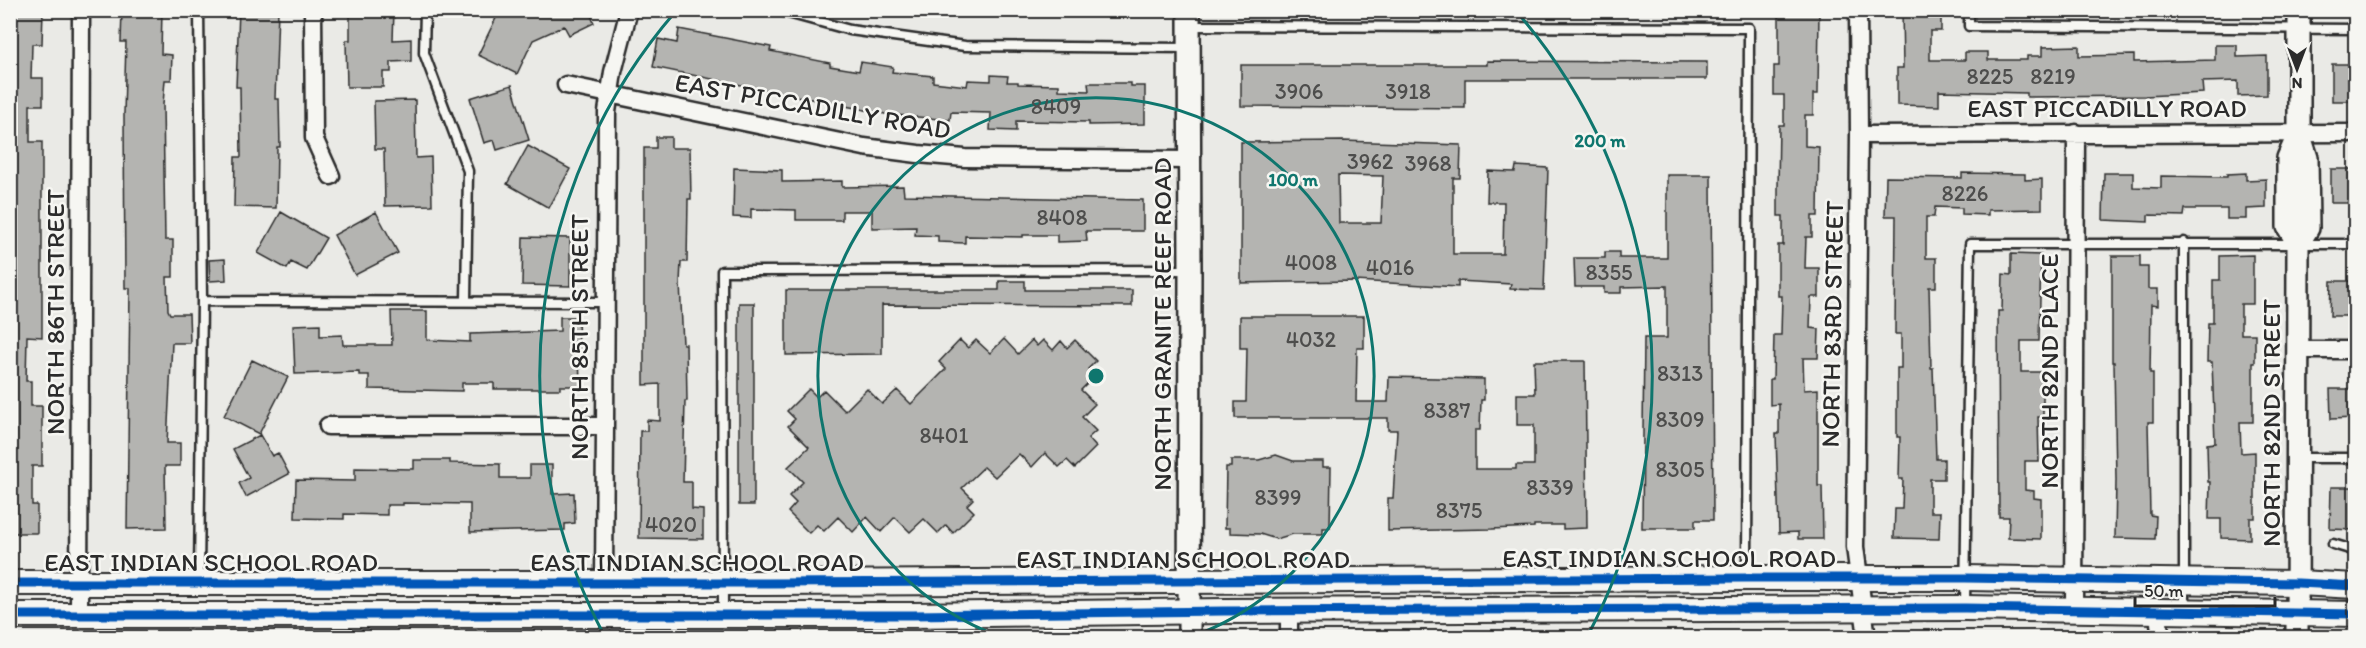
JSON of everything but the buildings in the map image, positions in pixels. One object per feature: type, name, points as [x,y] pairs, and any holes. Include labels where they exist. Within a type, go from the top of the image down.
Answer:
[{"type":"main road","name":"EAST INDIAN SCHOOL ROAD","points":[[10,583],[200,585],[1747,578],[2074,580],[2355,586]]},
{"type":"main road","name":"EAST INDIAN SCHOOL ROAD","points":[[10,615],[913,615],[1289,610],[1864,608],[2184,610],[2355,614]]},
{"type":"street","name":"NORTH 86TH STREET","points":[[79,615],[81,10]]},
{"type":"street","points":[[313,10],[314,138],[331,176]]},
{"type":"street","name":"NORTH 85TH STREET","points":[[604,582],[607,112],[629,10]]},
{"type":"street","name":"NORTH 83RD STREET","points":[[1858,10],[1855,535],[1867,638]]},
{"type":"street","name":"NORTH GRANITE REEF ROAD","points":[[1189,18],[1189,638]]},
{"type":"street","name":"NORTH 82ND STREET","points":[[2297,638],[2300,350],[2298,244],[2288,227],[2288,158],[2300,133],[2300,20]]},
{"type":"street","points":[[566,85],[610,93]]},
{"type":"street","name":"EAST PICCADILLY ROAD","points":[[610,93],[854,145],[918,154],[965,159],[1190,160]]},
{"type":"street","name":"NORTH 82ND PLACE","points":[[2074,609],[2076,133]]},
{"type":"street","name":"EAST PICCADILLY ROAD","points":[[1859,135],[2355,133]]},
{"type":"street","points":[[2300,350],[2355,350]]},
{"type":"street","points":[[328,426],[604,426]]},
{"type":"street","name":"EAST INDIAN SCHOOL ROAD","points":[[1289,610],[1289,638]]},
{"type":"street","points":[[2158,610],[2160,634],[2163,638]]},
{"type":"lane","points":[[199,10],[202,301],[200,585]]},
{"type":"lane","points":[[425,10],[424,53],[468,171],[466,301]]},
{"type":"lane","points":[[777,10],[850,30],[965,46],[1189,48]]},
{"type":"lane","points":[[1969,10],[1970,26],[2300,20],[2355,29]]},
{"type":"lane","points":[[1189,18],[1749,28],[1747,578]]},
{"type":"lane","points":[[2184,242],[2184,610]]},
{"type":"lane","points":[[1965,608],[1970,244],[2184,242],[2355,244]]},
{"type":"lane","points":[[723,614],[722,271],[1190,270]]},
{"type":"lane","points":[[202,301],[604,302]]},
{"type":"lane","points":[[2299,458],[2355,458]]},
{"type":"lane","points":[[2333,544],[2355,551]]},
{"type":"shaded area","points":[[1051,634],[1140,637],[1012,637]]},
{"type":"cycle path","points":[[10,583],[766,583],[1965,578],[2298,583],[2356,586]]},
{"type":"cycle path","points":[[10,615],[913,615],[1224,611],[1965,608],[2356,614]]}]
